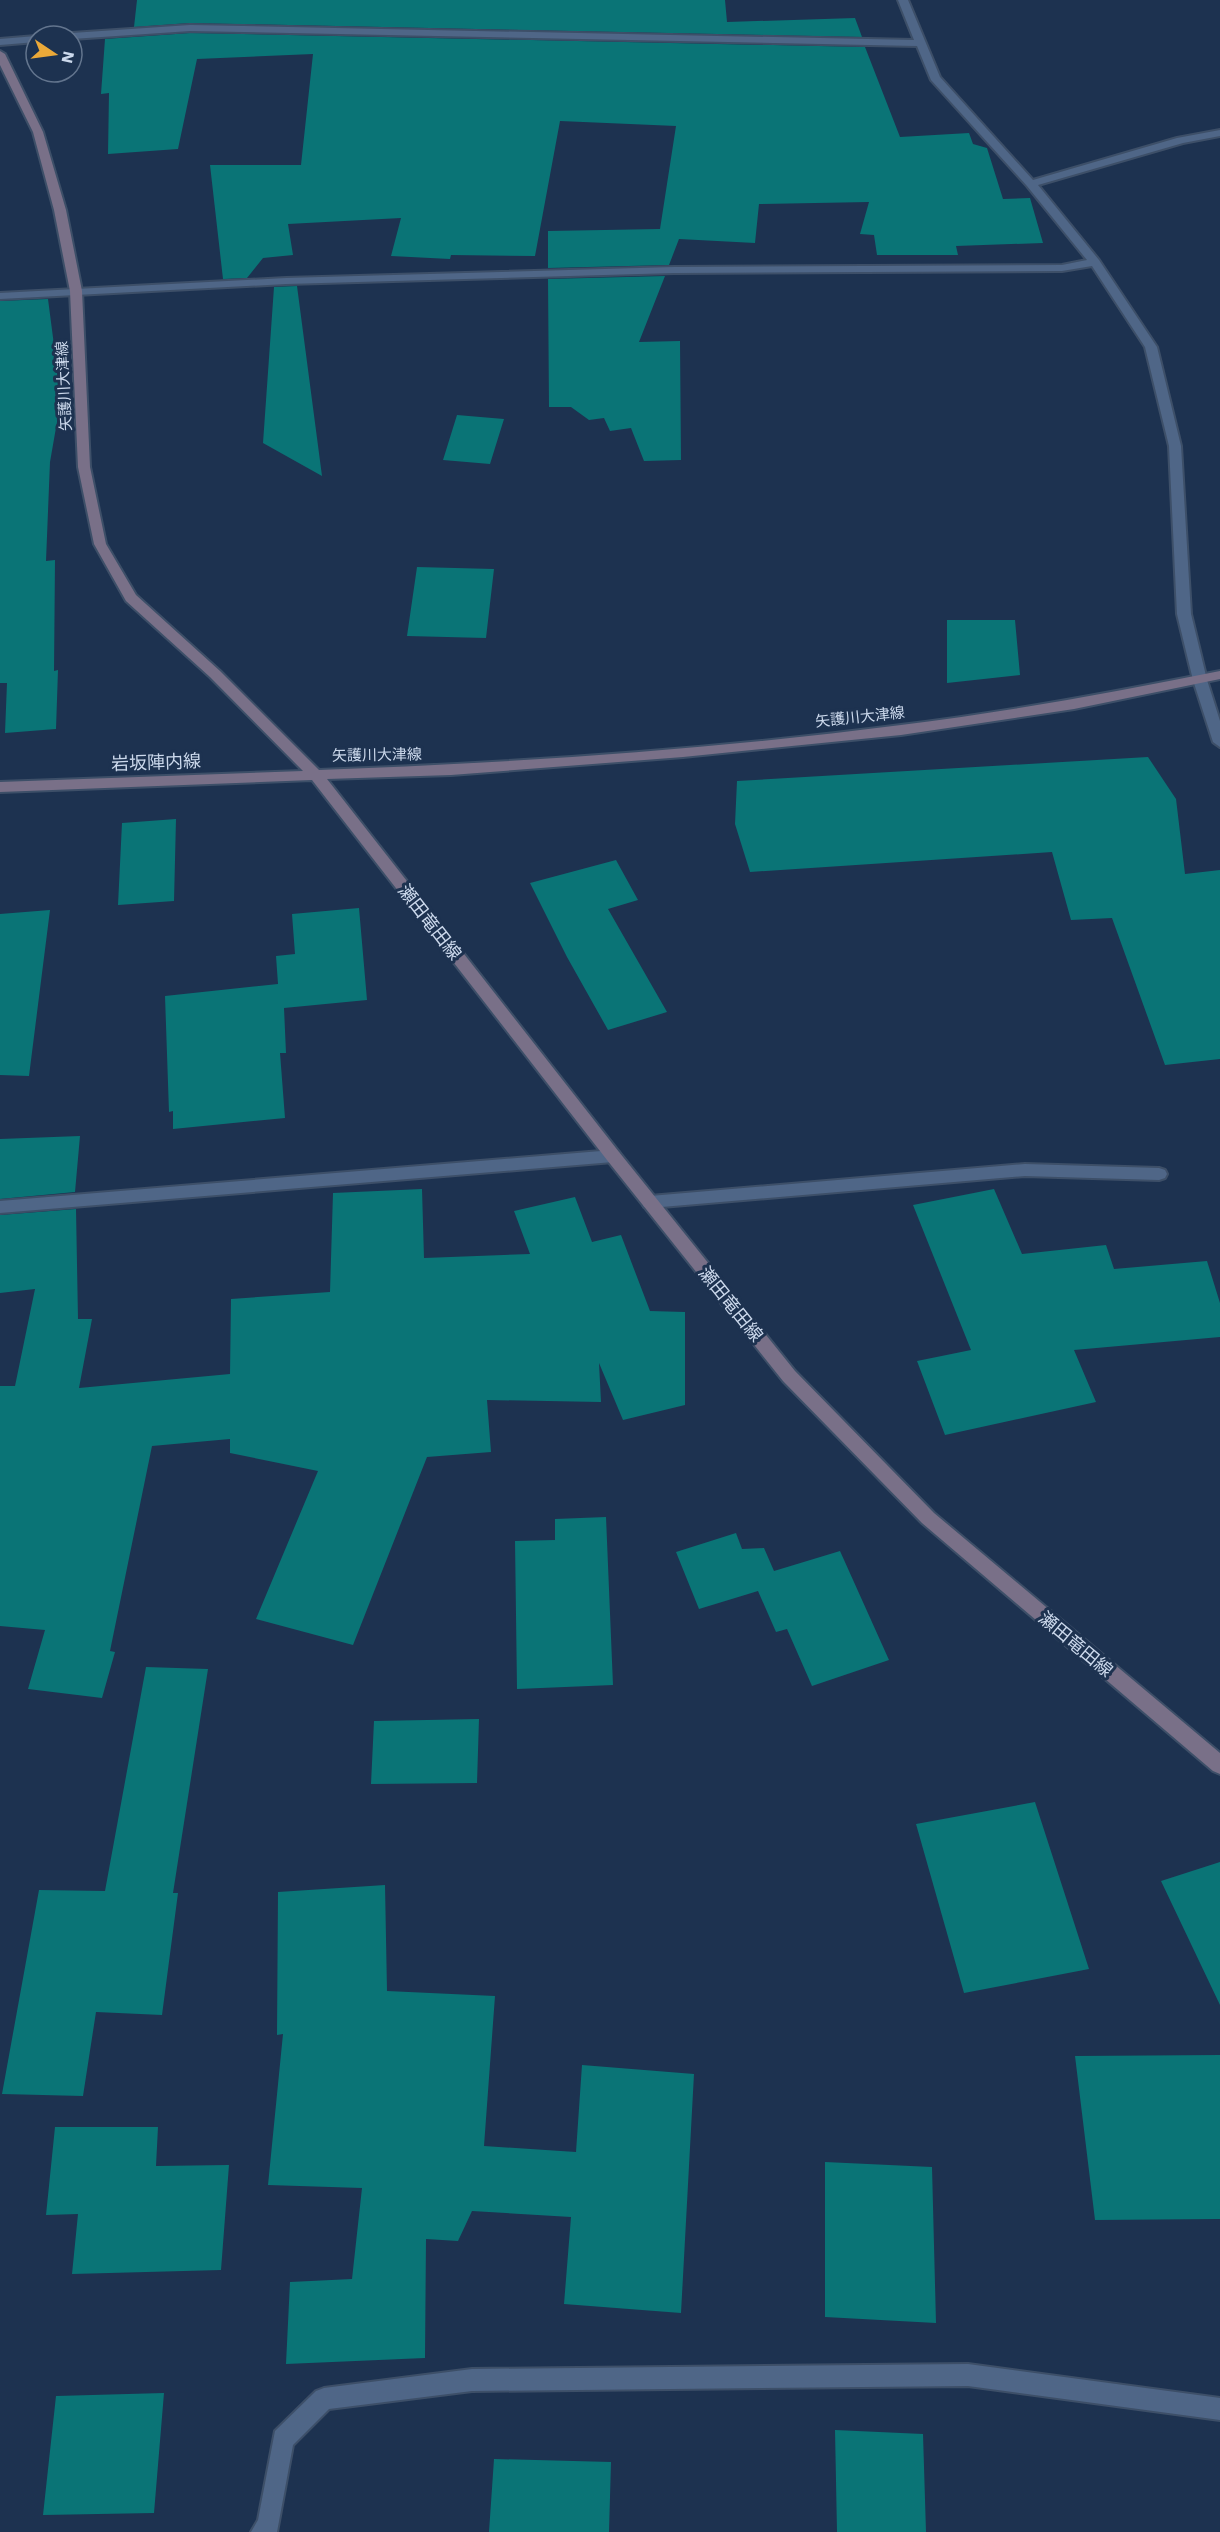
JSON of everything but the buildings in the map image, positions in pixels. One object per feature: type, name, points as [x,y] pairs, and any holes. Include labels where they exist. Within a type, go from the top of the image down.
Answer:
[{"type":"main road","name":"矢護川大津線","points":[[0,54],[38,132],[60,210],[76,291],[84,467],[100,544],[131,598],[215,674],[314,773],[474,768],[683,752],[901,730],[1074,704],[1220,675]]},
{"type":"main road","name":"岩坂陣内線","points":[[0,787],[314,773]]},
{"type":"main road","name":"瀬田竜田線","points":[[314,773],[613,1156],[789,1376],[928,1518],[1220,1765]]},
{"type":"street","points":[[903,0],[935,78],[1031,184],[1095,262],[1151,346],[1175,446],[1184,614],[1200,680],[1220,742]]},
{"type":"street","points":[[84,35],[190,28],[919,43]]},
{"type":"street","points":[[0,42],[24,40]]},
{"type":"street","points":[[1031,184],[1181,140],[1220,133]]},
{"type":"street","points":[[0,296],[286,281],[675,270],[1062,268],[1095,262]]},
{"type":"street","points":[[0,1207],[613,1156]]},
{"type":"street","points":[[650,1202],[1025,1170],[1159,1174]]},
{"type":"street","points":[[262,2532],[267,2526],[283,2439],[324,2399],[347,2396],[472,2380],[968,2375],[1220,2409]]}]
